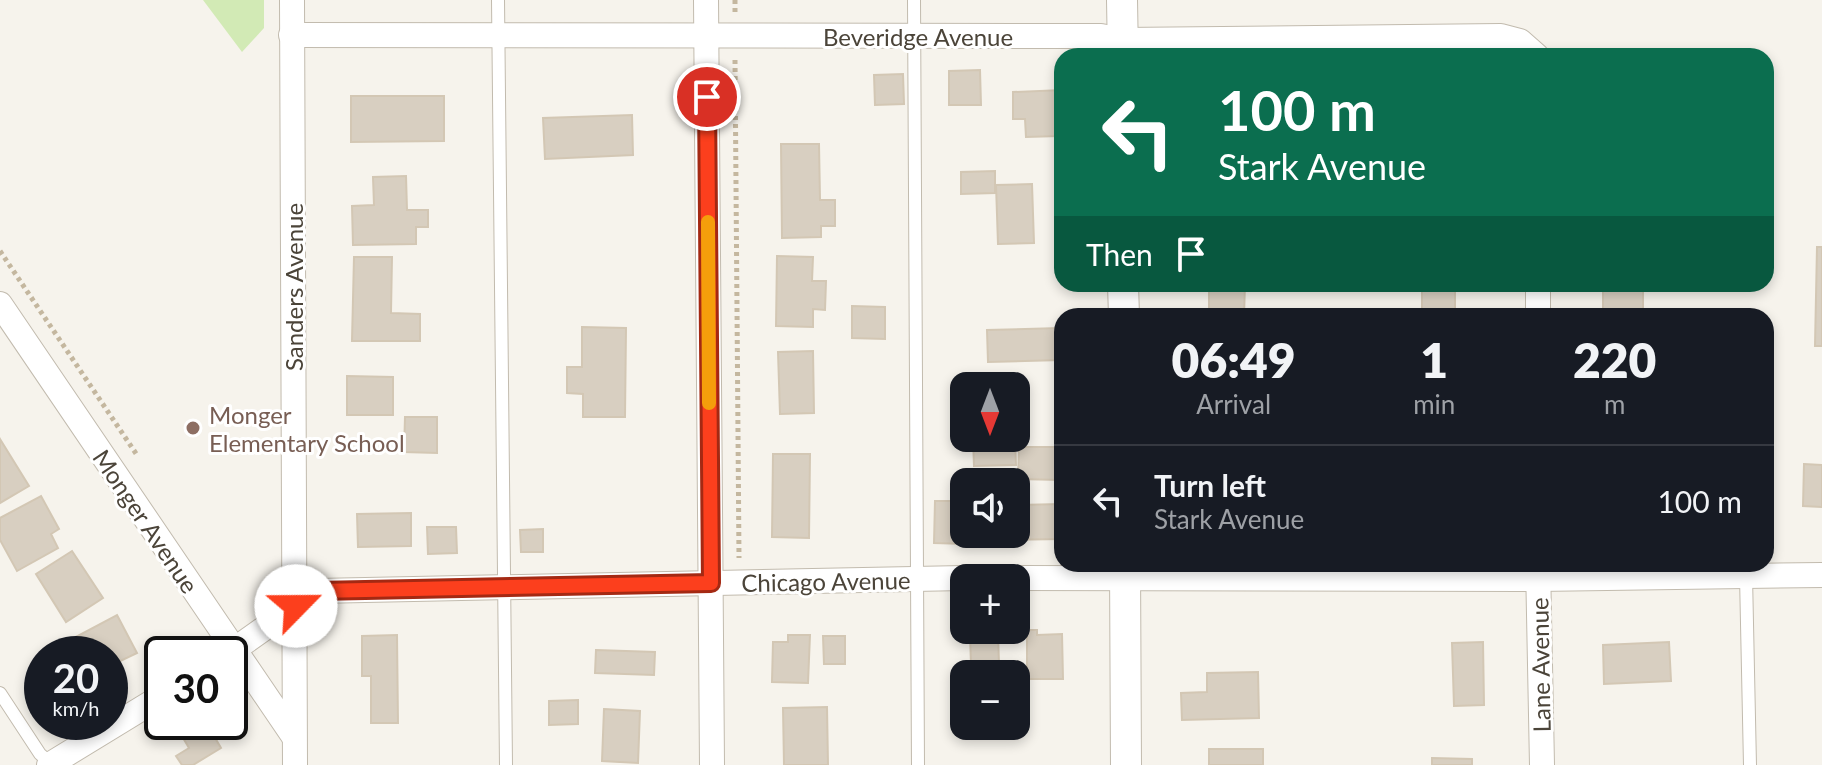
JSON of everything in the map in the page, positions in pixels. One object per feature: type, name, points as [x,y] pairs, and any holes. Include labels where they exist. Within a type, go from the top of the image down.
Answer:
[{"type":"street","name":"Sanders Avenue","points":[[292,0],[295,765]]},
{"type":"street","points":[[706,0],[712,765]]},
{"type":"street","points":[[1122,0],[1123,48]]},
{"type":"street","name":"Beveridge Avenue","points":[[291,35],[735,38],[1101,36],[1123,48],[1501,36],[1520,41],[1528,48]]},
{"type":"street","name":"Monger Avenue","points":[[0,304],[219,636]]},
{"type":"street","points":[[1030,577],[1109,572]]},
{"type":"street","points":[[1125,572],[1126,765]]},
{"type":"street","name":"Lane Avenue","points":[[1538,572],[1542,765]]},
{"type":"street","points":[[1580,572],[1822,575]]},
{"type":"street","name":"Chicago Avenue","points":[[248,639],[317,591],[950,578]]},
{"type":"street","name":"Monger Avenue","points":[[248,676],[294,737]]},
{"type":"street","points":[[51,764],[144,707]]},
{"type":"lane","points":[[498,0],[506,765]]},
{"type":"lane","points":[[914,0],[918,765]]},
{"type":"lane","points":[[1746,576],[1750,765]]},
{"type":"lane","points":[[0,693],[40,754],[51,764]]},
{"type":"path","points":[[735,0],[739,583]]},
{"type":"path","points":[[0,251],[143,464]]},
{"type":"green space","points":[[203,0],[264,0],[264,28],[242,52]]},
{"type":"building","points":[[980,70],[981,105],[949,105],[949,71]]},
{"type":"building","points":[[903,74],[904,104],[875,105],[874,75]]},
{"type":"building","points":[[1054,90],[1054,136],[1026,137],[1025,119],[1013,119],[1013,92]]},
{"type":"building","points":[[351,96],[444,96],[444,141],[351,142]]},
{"type":"building","points":[[632,115],[633,155],[545,159],[543,118]]},
{"type":"building","points":[[781,144],[819,144],[820,200],[835,200],[835,226],[821,226],[821,237],[782,238]]},
{"type":"building","points":[[995,171],[995,193],[961,194],[961,172]]},
{"type":"building","points":[[406,176],[407,210],[428,210],[428,227],[416,227],[416,244],[353,245],[352,206],[374,205],[373,177]]},
{"type":"building","points":[[1032,184],[1034,243],[998,244],[996,185]]},
{"type":"building","points":[[1817,247],[1822,247],[1822,346],[1815,346]]},
{"type":"building","points":[[777,256],[813,257],[812,281],[826,281],[825,310],[813,309],[813,327],[776,326]]},
{"type":"building","points":[[354,257],[392,257],[391,313],[420,314],[420,341],[352,341]]},
{"type":"building","points":[[1209,292],[1245,292],[1244,308],[1209,308]]},
{"type":"building","points":[[1422,292],[1455,292],[1455,308],[1422,308]]},
{"type":"building","points":[[1603,292],[1643,292],[1643,308],[1603,308]]},
{"type":"building","points":[[852,306],[885,307],[885,339],[852,338]]},
{"type":"building","points":[[582,327],[626,328],[625,417],[583,417],[583,394],[567,393],[567,367],[582,367]]},
{"type":"building","points":[[1054,328],[1054,360],[988,362],[987,330]]},
{"type":"building","points":[[813,351],[814,413],[780,414],[778,352]]},
{"type":"building","points":[[347,376],[393,377],[393,415],[347,415]]},
{"type":"building","points":[[405,417],[437,417],[437,453],[404,452]]},
{"type":"building","points":[[0,439],[29,486],[0,503]]},
{"type":"building","points":[[1030,447],[1054,447],[1054,480],[1030,479],[1030,468],[1018,468],[1019,452],[1030,452]]},
{"type":"building","points":[[974,452],[1016,452],[1016,465],[974,466]]},
{"type":"building","points":[[773,454],[810,454],[809,538],[772,537]]},
{"type":"building","points":[[1804,464],[1822,465],[1822,507],[1803,506]]},
{"type":"building","points":[[41,496],[59,529],[51,534],[58,548],[17,571],[0,540],[0,518]]},
{"type":"building","points":[[935,501],[950,501],[950,543],[934,543]]},
{"type":"building","points":[[1054,504],[1054,539],[1030,540],[1030,505]]},
{"type":"building","points":[[411,513],[411,546],[358,547],[357,514]]},
{"type":"building","points":[[427,527],[456,527],[457,553],[428,554]]},
{"type":"building","points":[[543,529],[543,552],[521,552],[520,530]]},
{"type":"building","points":[[72,551],[103,598],[66,622],[36,574]]},
{"type":"building","points":[[117,615],[137,653],[128,657],[128,636],[78,636]]},
{"type":"building","points":[[1030,630],[1037,630],[1037,635],[1062,634],[1063,679],[1030,679],[1030,660],[1027,660]]},
{"type":"building","points":[[397,635],[398,723],[371,723],[371,676],[362,676],[362,636]]},
{"type":"building","points":[[788,635],[810,635],[808,683],[772,682],[773,642],[788,642]]},
{"type":"building","points":[[823,636],[845,636],[845,664],[824,664]]},
{"type":"building","points":[[1483,642],[1484,705],[1454,706],[1452,643]]},
{"type":"building","points":[[1669,642],[1671,681],[1604,684],[1603,645]]},
{"type":"building","points":[[970,644],[998,644],[999,660],[971,660]]},
{"type":"building","points":[[596,650],[655,652],[654,675],[595,673]]},
{"type":"building","points":[[1258,672],[1259,718],[1182,720],[1181,693],[1207,692],[1207,673]]},
{"type":"building","points":[[578,700],[578,724],[549,725],[549,701]]},
{"type":"building","points":[[827,707],[828,765],[784,765],[783,708]]},
{"type":"building","points":[[604,709],[640,711],[638,763],[602,761]]},
{"type":"building","points":[[184,740],[216,740],[221,748],[193,765],[182,765],[176,756],[189,748]]},
{"type":"building","points":[[1209,749],[1263,749],[1263,765],[1209,765]]},
{"type":"building","points":[[1432,758],[1472,759],[1472,765],[1432,765]]},
{"type":"slow traffic","points":[[708,222],[709,403]]},
{"type":"place","name":"Monger Elementary School","points":[[193,428]]},
{"type":"route","points":[[296,606],[317,591],[711,583],[707,97]]}]
